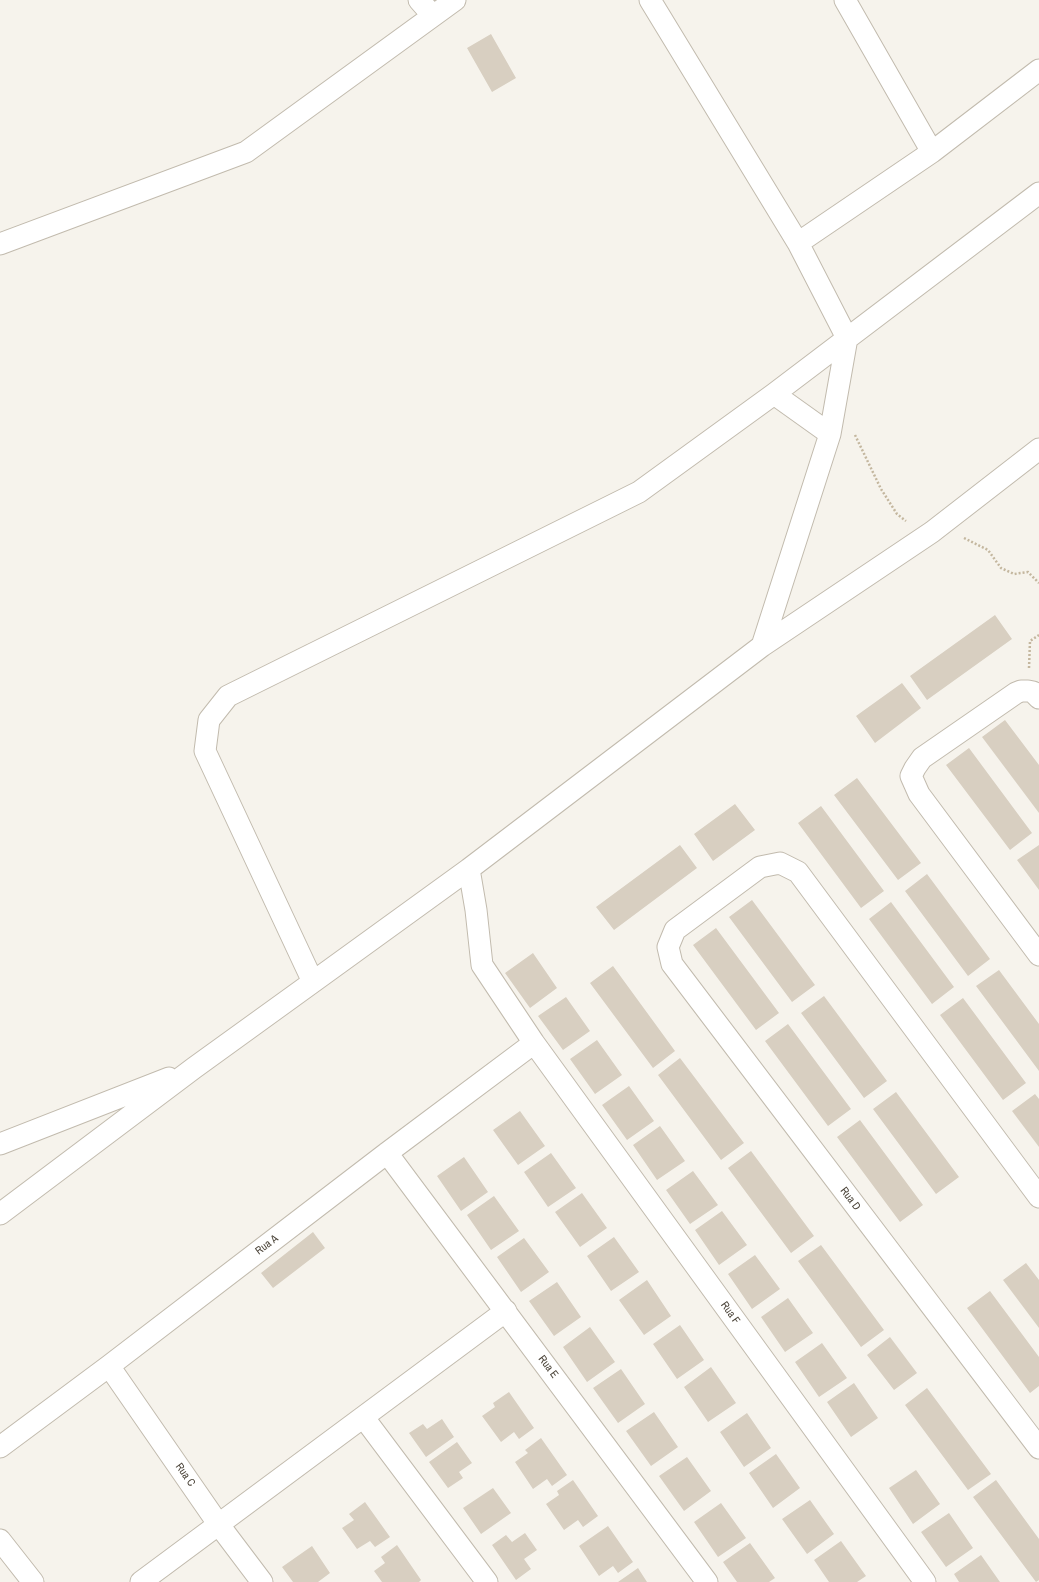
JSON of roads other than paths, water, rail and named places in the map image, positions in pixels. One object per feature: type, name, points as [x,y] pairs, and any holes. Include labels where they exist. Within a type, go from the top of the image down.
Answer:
[{"type":"street","points":[[419,0],[433,16]]},
{"type":"street","points":[[0,244],[246,152],[455,0]]},
{"type":"street","points":[[650,0],[798,243],[847,338],[830,434],[762,646]]},
{"type":"street","points":[[845,0],[932,152]]},
{"type":"street","points":[[798,243],[932,152],[1039,70]]},
{"type":"street","points":[[313,982],[205,751],[209,720],[228,696],[639,492],[774,394],[1039,193]]},
{"type":"street","points":[[774,394],[830,434]]},
{"type":"street","points":[[0,1214],[194,1068],[469,869],[762,646],[932,532],[1039,449]]},
{"type":"street","points":[[1033,694],[1021,691],[1016,693],[922,758],[911,776],[919,794],[1039,955]]},
{"type":"street","name":"Rua D","points":[[1039,1197],[798,872],[780,863],[760,867],[675,930],[668,947],[672,964],[1039,1448]]},
{"type":"street","name":"Rua F","points":[[469,869],[476,910],[482,965],[534,1043],[925,1582]]},
{"type":"street","name":"Rua A","points":[[0,1447],[534,1043]]},
{"type":"street","points":[[0,1144],[194,1068]]},
{"type":"street","name":"Rua E","points":[[387,1153],[707,1582]]},
{"type":"street","points":[[141,1582],[364,1418],[506,1311]]},
{"type":"street","name":"Rua C","points":[[109,1366],[219,1524],[262,1582]]},
{"type":"street","points":[[364,1418],[486,1582]]},
{"type":"street","points":[[0,1540],[33,1582]]}]
